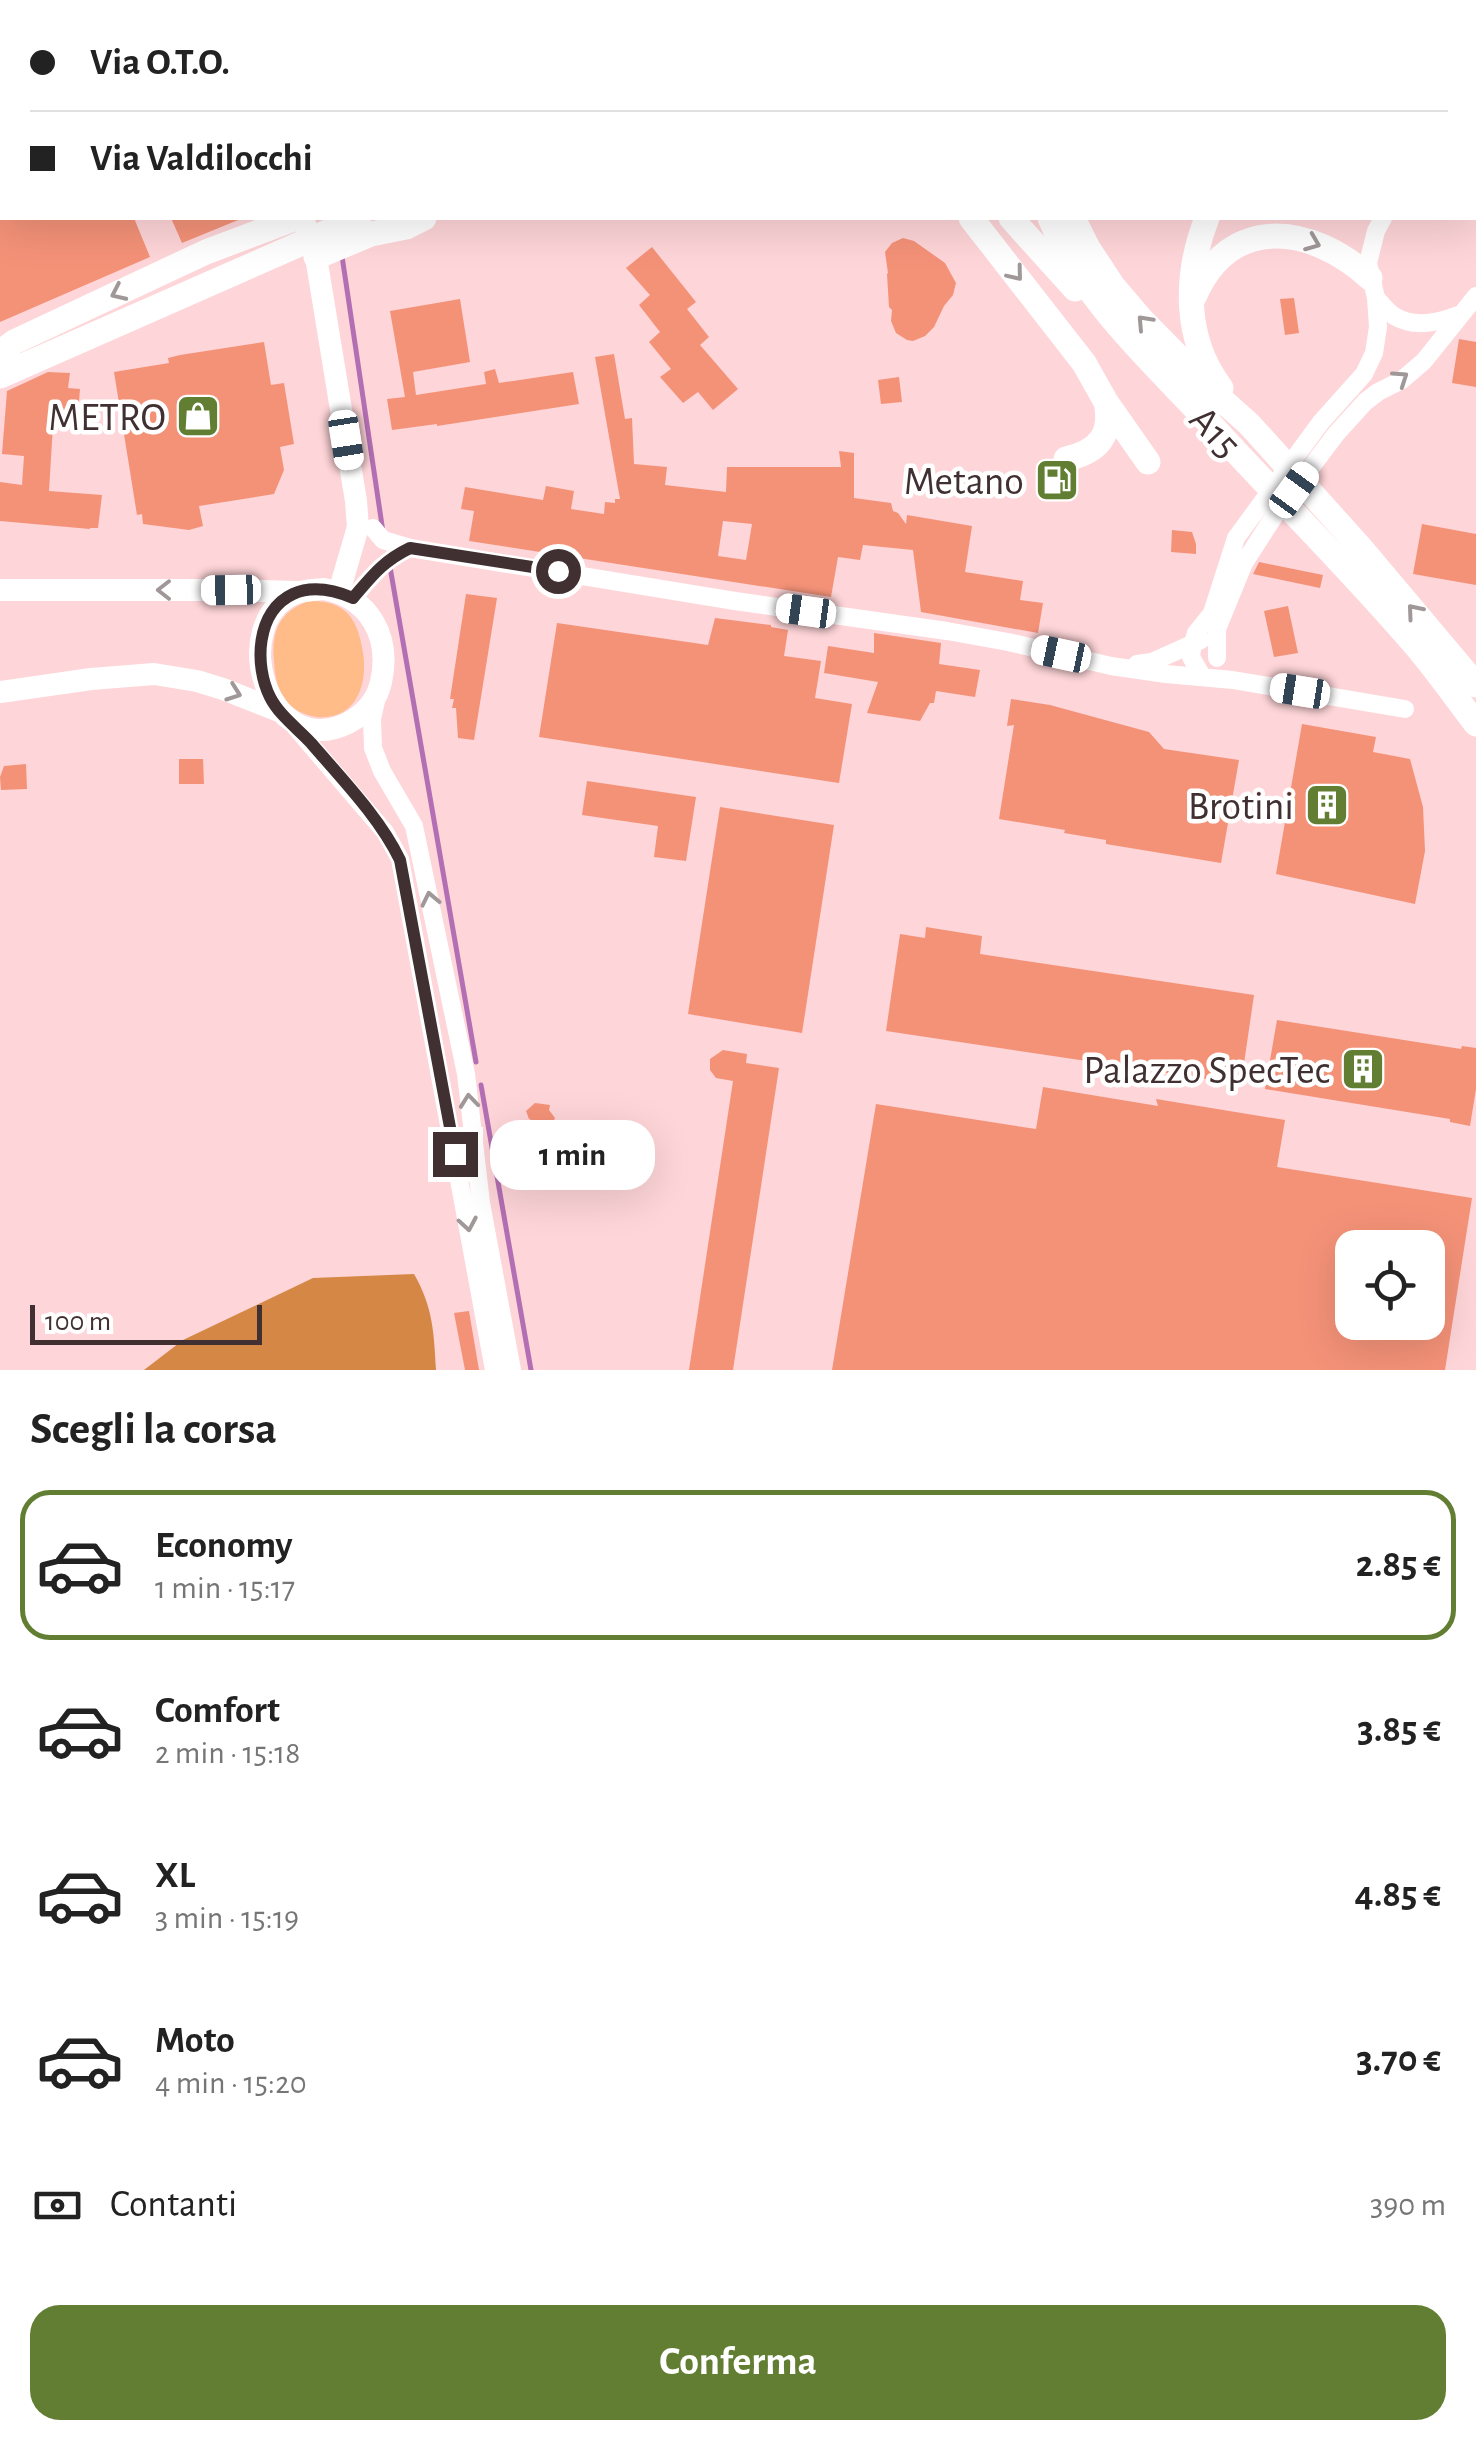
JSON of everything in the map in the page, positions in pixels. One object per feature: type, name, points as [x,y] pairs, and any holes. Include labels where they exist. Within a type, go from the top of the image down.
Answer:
[{"type":"highway","points":[[0,353],[14,342],[206,252],[294,220]]},
{"type":"highway","points":[[0,376],[353,220]]},
{"type":"highway","points":[[316,257],[371,234],[420,220]]},
{"type":"highway","points":[[972,220],[1084,363],[1148,462]]},
{"type":"highway","points":[[1016,220],[1119,338],[1142,355]]},
{"type":"highway","name":"A15","points":[[1051,220],[1098,303],[1142,355],[1249,424],[1360,547],[1476,686]]},
{"type":"highway","name":"A15","points":[[1075,220],[1112,286],[1210,396],[1476,724]]},
{"type":"highway","points":[[1206,220],[1191,273],[1197,341],[1210,372],[1210,396]]},
{"type":"highway","points":[[1228,252],[1247,230]]},
{"type":"highway","points":[[1192,301],[1212,265],[1228,252],[1248,240],[1275,236],[1298,236],[1320,244],[1360,269],[1373,288]]},
{"type":"highway","points":[[1066,458],[1085,455],[1099,442],[1107,429],[1106,402]]},
{"type":"main road","points":[[300,220],[316,257],[358,527],[346,595]]},
{"type":"main road","points":[[341,412],[356,434],[373,528]]},
{"type":"main road","points":[[283,715],[271,700],[264,678],[262,638],[271,614],[286,598],[352,553]]},
{"type":"main road","points":[[0,590],[324,589],[346,595],[368,613],[384,652],[377,695],[356,718],[333,727],[310,728],[223,688],[154,674],[0,692]]},
{"type":"street","points":[[1202,676],[1191,657],[1193,643],[1212,613],[1236,538],[1321,422],[1364,374],[1374,353],[1378,327],[1368,263],[1383,220]]},
{"type":"street","points":[[1373,288],[1394,316],[1416,324],[1442,322],[1470,304]]},
{"type":"street","points":[[1111,666],[1152,662],[1208,637],[1217,628],[1244,564],[1312,464],[1365,402],[1402,380],[1424,360],[1470,304]]},
{"type":"street","points":[[373,528],[383,540],[410,548],[1001,641],[1111,666],[1233,680],[1405,708]]},
{"type":"street","points":[[346,595],[380,566],[410,548]]},
{"type":"street","points":[[1217,628],[1217,658]]},
{"type":"street","points":[[1193,643],[1217,658],[1233,680]]},
{"type":"street","points":[[377,695],[372,719],[373,748],[414,826],[466,1076],[480,1203],[512,1370]]},
{"type":"street","points":[[283,715],[385,832],[400,860],[494,1370]]},
{"type":"shaded area","points":[[309,601],[332,604],[348,614],[358,630],[363,653],[363,677],[356,698],[350,707],[330,716],[312,716],[294,708],[281,694],[275,676],[276,631],[284,616]]},
{"type":"shaded area","points":[[414,1274],[429,1309],[436,1370],[144,1370],[183,1340],[313,1278]]},
{"type":"building","points":[[0,220],[135,220],[150,257],[0,322]]},
{"type":"building","points":[[172,220],[238,220],[182,243]]},
{"type":"building","points":[[903,238],[914,241],[945,263],[956,283],[934,327],[913,341],[896,333],[889,307],[885,252]]},
{"type":"building","points":[[652,247],[696,302],[687,309],[709,337],[700,345],[738,389],[713,410],[698,392],[683,403],[660,377],[671,369],[649,342],[660,332],[639,305],[650,295],[626,268]]},
{"type":"building","points":[[1294,298],[1299,333],[1285,335],[1280,299]]},
{"type":"building","points":[[460,299],[470,362],[413,372],[416,395],[486,384],[484,372],[495,369],[499,383],[573,372],[579,404],[392,430],[387,399],[405,397],[390,311]]},
{"type":"building","points":[[1459,339],[1476,342],[1476,387],[1452,383]]},
{"type":"building","name":"METRO","points":[[264,342],[271,385],[284,383],[294,444],[280,447],[284,470],[274,494],[199,506],[203,526],[189,530],[143,524],[142,514],[137,515],[114,372],[169,363],[168,358],[180,355]]},
{"type":"building","points":[[614,354],[625,419],[632,418],[634,464],[667,467],[665,485],[726,492],[727,467],[841,467],[839,451],[854,453],[854,498],[891,503],[893,511],[906,524],[907,515],[972,526],[965,572],[1023,581],[1020,600],[1043,603],[1038,633],[921,612],[913,550],[863,545],[860,560],[838,557],[831,597],[469,541],[474,511],[461,509],[465,487],[543,500],[546,486],[574,491],[571,509],[604,514],[605,502],[620,499],[595,357]],"holes":[[[723,521],[752,524],[746,560],[718,556]]]},
{"type":"building","points":[[48,372],[70,373],[68,388],[80,389],[77,426],[53,425],[49,491],[102,495],[98,528],[0,521],[0,482],[22,485],[24,456],[2,454],[7,391]]},
{"type":"building","points":[[899,377],[902,402],[881,404],[878,380]]},
{"type":"building","points":[[1422,524],[1476,534],[1476,585],[1413,574]]},
{"type":"building","points":[[1172,530],[1192,532],[1196,554],[1171,552]]},
{"type":"building","points":[[1259,562],[1323,575],[1320,588],[1253,574]]},
{"type":"building","points":[[466,594],[497,598],[474,740],[458,738],[456,708],[452,708],[454,699],[450,699]]},
{"type":"building","points":[[1288,606],[1298,653],[1274,657],[1264,611]]},
{"type":"building","points":[[715,618],[788,630],[784,656],[821,661],[815,698],[852,704],[839,783],[539,737],[557,623],[708,645]]},
{"type":"building","points":[[874,633],[941,643],[939,664],[980,670],[975,697],[936,691],[934,703],[930,703],[920,721],[867,713],[878,682],[824,673],[828,646],[874,653]]},
{"type":"building","points":[[1011,699],[1050,705],[1149,732],[1164,749],[1239,760],[1221,863],[1106,844],[1106,840],[1064,833],[1065,830],[999,819],[1014,725],[1007,726]]},
{"type":"building","points":[[1302,724],[1376,737],[1373,752],[1410,759],[1423,807],[1425,851],[1415,904],[1276,874]]},
{"type":"building","points":[[179,759],[203,759],[204,784],[179,784]]},
{"type":"building","points":[[26,764],[27,789],[1,790],[4,766]]},
{"type":"building","points":[[587,781],[696,797],[686,861],[654,857],[658,826],[582,815]]},
{"type":"building","points":[[720,807],[834,825],[802,1033],[688,1014]]},
{"type":"building","points":[[926,927],[982,936],[980,954],[1254,995],[1241,1084],[886,1031],[900,934],[925,938]]},
{"type":"building","name":"Palazzo SpecTec","points":[[1277,1020],[1461,1049],[1476,1048],[1476,1089],[1470,1126],[1450,1119],[1265,1089]]},
{"type":"building","points":[[723,1050],[747,1054],[746,1063],[779,1068],[733,1370],[689,1370],[733,1081],[716,1078],[710,1070],[710,1059]]},
{"type":"building","points":[[1043,1087],[1158,1106],[1156,1099],[1285,1120],[1277,1167],[1472,1198],[1445,1370],[832,1370],[876,1104],[1036,1129]]},
{"type":"building","points":[[535,1103],[550,1105],[555,1118],[548,1133],[532,1130],[534,1121],[526,1111]]},
{"type":"building","points":[[469,1311],[479,1370],[465,1370],[454,1313]]},
{"type":"waterway","points":[[342,256],[383,532]]},
{"type":"waterway","points":[[390,567],[476,1062]]},
{"type":"waterway","points":[[481,1085],[531,1370]]},
{"type":"place","name":"METRO","points":[[198,416]]},
{"type":"place","name":"Metano","points":[[1057,480]]},
{"type":"place","name":"Brotini","points":[[1327,805]]},
{"type":"place","name":"Palazzo SpecTec","points":[[1363,1069]]},
{"type":"route","points":[[455,1154],[400,860],[385,832],[271,700],[261,664],[262,638],[271,614],[286,598],[296,592],[324,589],[353,598],[380,566],[410,548],[558,571]]}]
